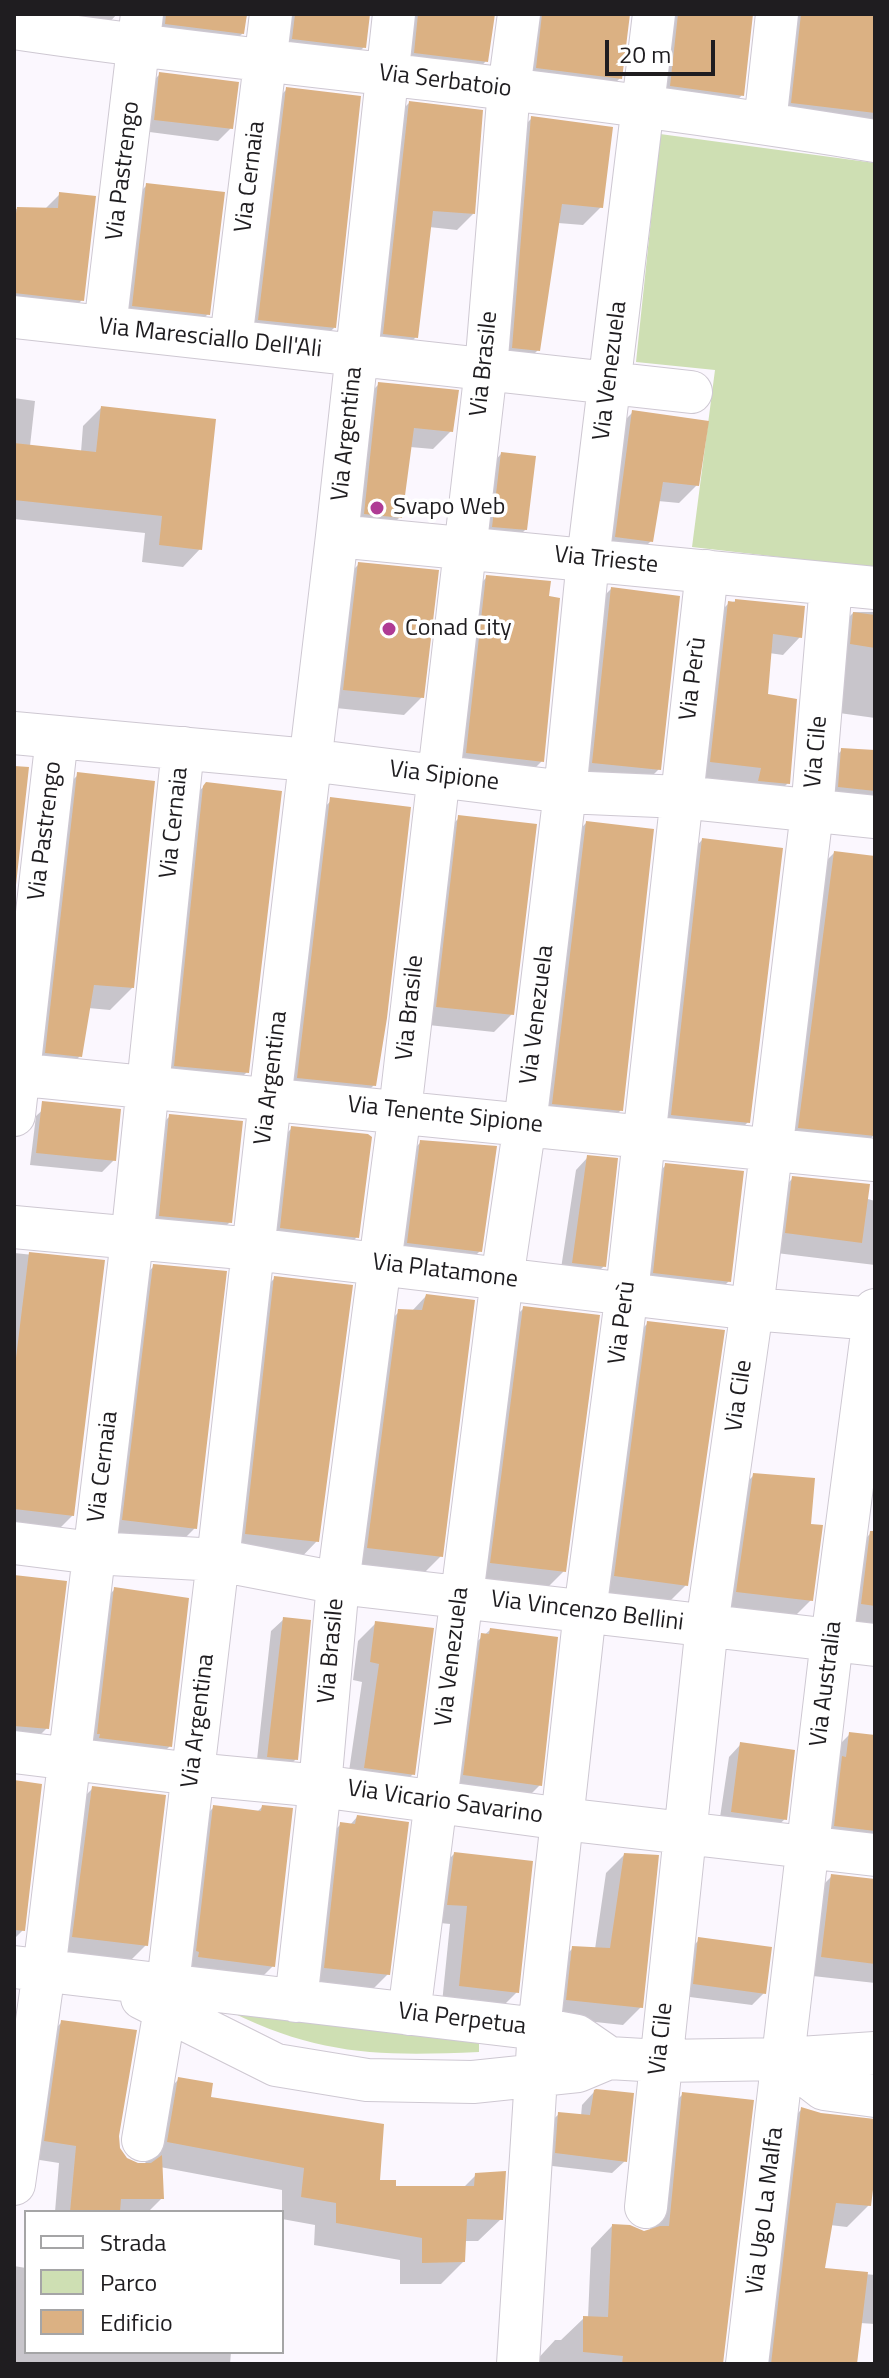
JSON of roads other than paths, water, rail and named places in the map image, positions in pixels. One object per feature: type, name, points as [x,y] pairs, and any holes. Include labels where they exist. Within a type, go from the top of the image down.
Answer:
[{"type":"street","name":"Via Cernaia","points":[[231,340],[271,14]]},
{"type":"street","name":"Via Argentina","points":[[143,2140],[166,1998],[193,1774],[337,536],[394,14]]},
{"type":"street","name":"Via Brasile","points":[[296,2001],[338,1583],[400,1111],[486,369],[509,89],[519,14]]},
{"type":"street","name":"Via Venezuela","points":[[409,2014],[502,1279],[525,1124],[565,792],[588,560],[654,14]]},
{"type":"street","points":[[765,123],[777,14]]},
{"type":"street","name":"Via Serbatoio","points":[[16,31],[140,29],[266,61],[509,89],[875,141]]},
{"type":"street","name":"Via Pastrengo","points":[[105,327],[140,29]]},
{"type":"street","name":"Via Maresciallo Dell'Ali","points":[[14,317],[691,392]]},
{"type":"street","name":"Via Trieste","points":[[337,536],[875,588]]},
{"type":"street","name":"Via Perù","points":[[518,2364],[539,2029],[585,1611],[627,1292],[707,571]]},
{"type":"street","name":"Via Cile","points":[[646,2207],[707,1625],[773,1148],[812,812],[831,584]]},
{"type":"street","name":"Via Sipione","points":[[14,733],[309,760],[565,792],[681,797],[875,817]]},
{"type":"street","name":"Via Pastrengo","points":[[14,1115],[16,1074],[57,737]]},
{"type":"street","name":"Via Cernaia","points":[[15,2164],[29,1969],[68,1759],[132,1240],[183,748]]},
{"type":"street","name":"Via Tenente Sipione","points":[[16,1074],[875,1160]]},
{"type":"street","name":"Via Platamone","points":[[14,1227],[253,1249],[752,1309],[874,1319]]},
{"type":"street","name":"Via Australia","points":[[785,2059],[807,1847],[875,1310]]},
{"type":"street","name":"Via Vincenzo Bellini","points":[[14,1543],[93,1553],[218,1560],[338,1583],[875,1645]]},
{"type":"street","name":"Via Vicario Savarino","points":[[14,1752],[320,1786],[563,1819],[875,1855]]},
{"type":"street","points":[[29,1969],[97,1978],[166,1998],[276,2065],[367,2080],[473,2082],[578,2071],[609,2058],[660,2061],[785,2059],[875,2053]]},
{"type":"street","name":"Via Perpetua","points":[[166,1998],[296,2001],[539,2029],[577,2036],[609,2058]]},
{"type":"street","points":[[785,2059],[824,2089],[875,2096]]},
{"type":"street","name":"Via Ugo La Malfa","points":[[747,2364],[785,2059]]},
{"type":"place","name":"Svapo Web","points":[[377,508]]},
{"type":"place","name":"Conad City","points":[[389,629]]}]
